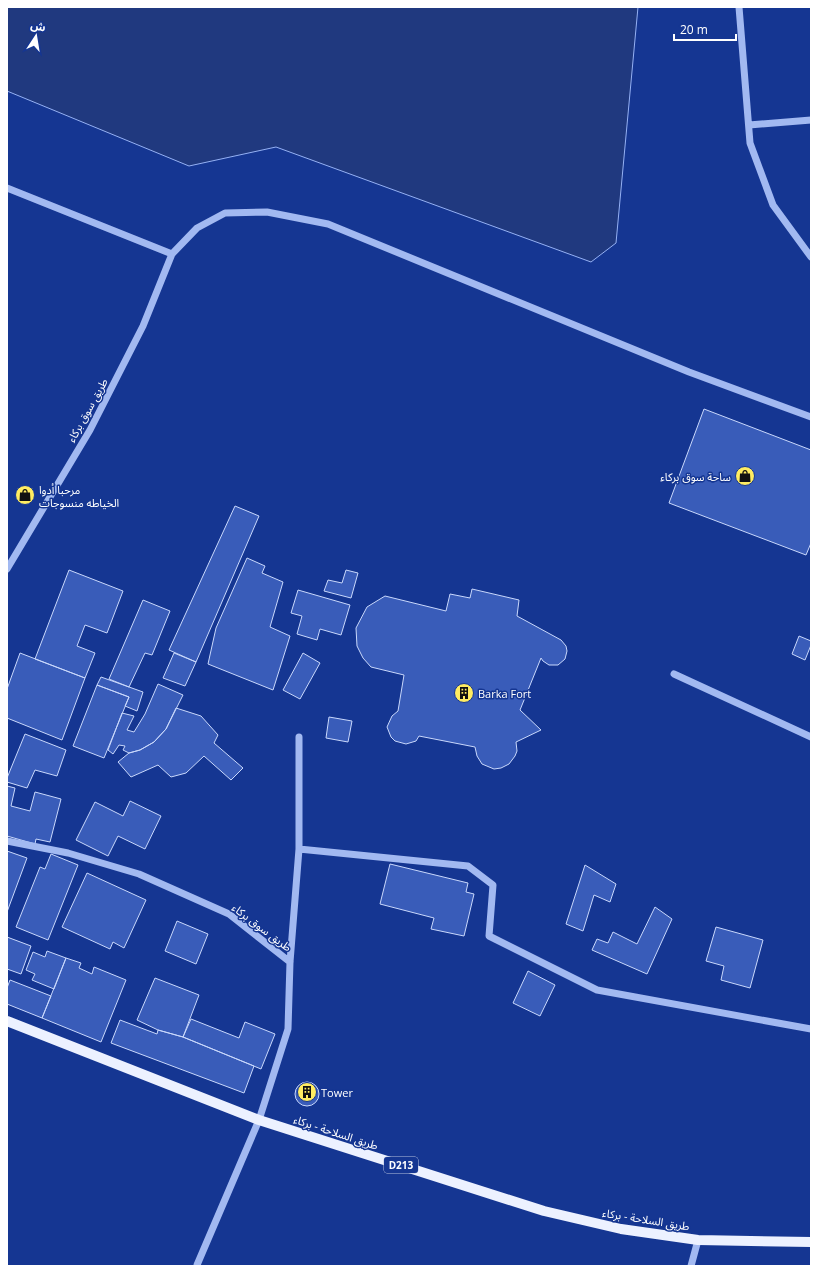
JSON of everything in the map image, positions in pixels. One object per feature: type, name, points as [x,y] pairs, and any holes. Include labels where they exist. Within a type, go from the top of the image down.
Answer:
[{"type":"main road","name":"طريق السلاحة - بركاء","points":[[7,1021],[259,1120],[544,1212],[621,1229],[698,1240],[811,1242]]},
{"type":"street","points":[[740,7],[750,144],[773,206],[811,257]]},
{"type":"street","points":[[749,125],[811,120]]},
{"type":"street","points":[[7,188],[172,254],[197,228],[225,213],[267,212],[328,224],[689,372],[811,417]]},
{"type":"street","name":"طريق سوق بركاء","points":[[7,569],[93,423],[143,326],[172,254]]},
{"type":"street","points":[[674,674],[811,737]]},
{"type":"street","name":"طريق سوق بركاء","points":[[290,962],[298,849],[299,737]]},
{"type":"street","name":"طريق سوق بركاء","points":[[7,841],[68,853],[139,874],[229,914],[290,962]]},
{"type":"street","points":[[298,849],[468,866],[493,885],[489,936],[597,990],[811,1029]]},
{"type":"street","points":[[198,1266],[197,1265],[259,1120],[288,1029],[290,962]]},
{"type":"street","points":[[691,1266],[698,1240]]},
{"type":"water","points":[[7,7],[638,7],[616,243],[591,262],[276,147],[189,166],[7,91]]},
{"type":"building","name":"ساحة سوق بركاء","points":[[704,409],[811,450],[811,543],[806,555],[669,503]]},
{"type":"building","points":[[235,506],[259,516],[196,662],[169,650]]},
{"type":"building","points":[[247,558],[265,566],[262,573],[283,582],[270,627],[290,636],[273,690],[208,664],[216,628]]},
{"type":"building","points":[[69,570],[123,591],[107,633],[85,625],[77,646],[95,653],[85,678],[35,659]]},
{"type":"building","points":[[346,570],[358,573],[351,598],[324,591],[328,580],[342,583]]},
{"type":"building","name":"Barka Fort","points":[[472,589],[519,600],[517,616],[561,640],[566,646],[567,651],[565,659],[558,665],[549,665],[541,658],[520,710],[541,730],[516,742],[517,751],[509,764],[501,768],[494,769],[482,764],[477,756],[475,747],[419,736],[416,741],[406,744],[395,741],[391,737],[387,727],[392,716],[398,711],[404,675],[371,667],[363,658],[357,646],[356,628],[367,607],[385,596],[446,611],[450,594],[470,598]]},
{"type":"building","points":[[298,590],[350,605],[341,635],[320,629],[317,640],[297,634],[302,616],[291,613]]},
{"type":"building","points":[[143,600],[170,611],[152,655],[145,653],[129,687],[109,679]]},
{"type":"building","points":[[799,636],[811,641],[811,645],[805,660],[792,654]]},
{"type":"building","points":[[20,653],[85,678],[62,740],[7,718],[7,689]]},
{"type":"building","points":[[174,653],[196,662],[185,686],[163,678]]},
{"type":"building","points":[[303,653],[320,663],[300,699],[283,690]]},
{"type":"building","points":[[101,677],[143,692],[137,711],[125,706],[129,697],[97,685]]},
{"type":"building","points":[[158,684],[183,695],[166,729],[154,742],[140,750],[129,753],[123,750],[125,746],[119,745],[113,754],[108,750],[122,713],[134,716],[127,730],[134,732],[145,714]]},
{"type":"building","points":[[97,685],[129,697],[104,758],[73,746]]},
{"type":"building","points":[[176,708],[201,716],[218,735],[214,743],[243,768],[231,780],[204,756],[186,773],[171,777],[158,765],[131,777],[118,762],[129,753],[140,750],[154,742],[166,729]]},
{"type":"building","points":[[329,717],[352,721],[348,742],[326,738]]},
{"type":"building","points":[[25,734],[66,750],[57,776],[35,770],[27,788],[7,782],[7,778]]},
{"type":"building","points":[[7,786],[15,788],[11,806],[30,811],[35,792],[61,799],[50,842],[36,839],[35,844],[7,836]]},
{"type":"building","points":[[130,801],[161,816],[145,849],[118,836],[108,856],[76,840],[95,802],[123,816]]},
{"type":"building","points":[[7,851],[27,858],[7,912]]},
{"type":"building","points":[[51,854],[78,865],[48,940],[16,927],[40,867],[45,869]]},
{"type":"building","points":[[390,864],[468,883],[466,892],[474,894],[464,936],[431,929],[434,918],[380,904]]},
{"type":"building","points":[[585,865],[616,884],[610,902],[594,895],[583,931],[566,924]]},
{"type":"building","points":[[87,873],[146,900],[124,948],[113,942],[110,949],[62,927]]},
{"type":"building","points":[[655,907],[672,919],[647,974],[592,950],[597,939],[608,943],[613,932],[637,944]]},
{"type":"building","points":[[177,921],[208,934],[196,964],[165,951]]},
{"type":"building","points":[[716,927],[763,940],[750,988],[721,980],[724,966],[706,961]]},
{"type":"building","points":[[7,937],[31,946],[21,974],[7,969]]},
{"type":"building","points":[[47,951],[66,958],[54,989],[32,980],[35,974],[26,970],[33,952],[45,957]]},
{"type":"building","points":[[66,958],[81,963],[79,968],[92,974],[94,967],[126,980],[101,1042],[42,1018]]},
{"type":"building","points":[[528,971],[555,985],[540,1016],[513,1003]]},
{"type":"building","points":[[155,978],[199,995],[183,1037],[158,1030],[137,1020]]},
{"type":"building","points":[[10,980],[51,996],[42,1018],[7,1004],[7,988]]},
{"type":"building","points":[[191,1019],[239,1038],[245,1022],[275,1034],[261,1069],[183,1037]]},
{"type":"building","points":[[120,1020],[157,1034],[158,1030],[183,1037],[254,1066],[244,1093],[111,1043]]},
{"type":"building","name":"Tower","points":[[307,1082],[315,1086],[319,1094],[315,1102],[307,1106],[299,1102],[295,1094],[299,1086]]},
{"type":"place","name":"ساحة سوق بركاء","points":[[745,476]]},
{"type":"place","name":"مرحبا أدوا الخياطه منسوجات","points":[[25,495]]},
{"type":"place","name":"Barka Fort","points":[[464,693]]},
{"type":"place","name":"Tower","points":[[307,1092]]}]
